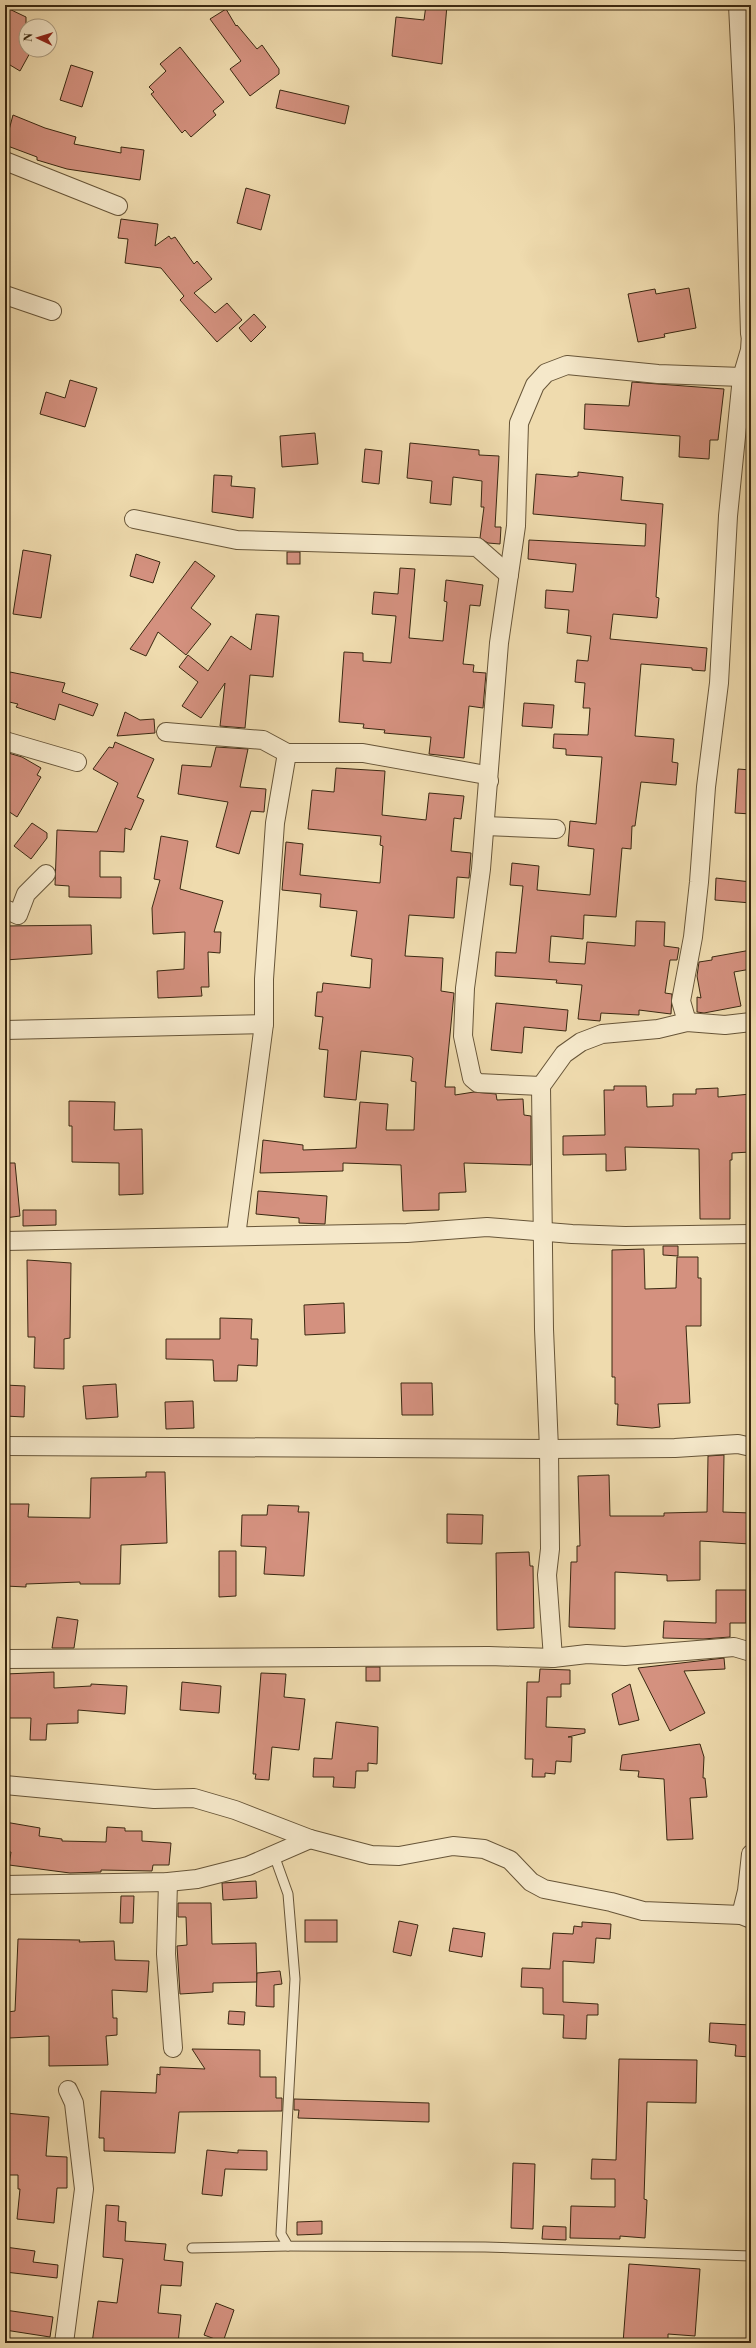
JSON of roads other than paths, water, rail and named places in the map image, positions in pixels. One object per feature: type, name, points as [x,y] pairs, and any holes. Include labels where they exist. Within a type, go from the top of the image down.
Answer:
[{"type":"street","points":[[687,1022],[682,1001],[693,937],[706,787],[719,683],[728,516],[742,377],[750,350],[751,334],[748,127],[738,5]]},
{"type":"street","points":[[5,161],[118,206]]},
{"type":"street","points":[[5,295],[52,311]]},
{"type":"street","points":[[541,1086],[478,1083],[472,1078],[462,1036],[465,988],[485,826],[499,643],[516,526],[519,423],[535,385],[546,373],[568,365],[658,374],[742,377]]},
{"type":"street","points":[[134,519],[237,540],[477,547],[509,575]]},
{"type":"street","points":[[166,732],[263,740],[287,753],[363,753],[486,775],[489,781]]},
{"type":"street","points":[[5,741],[77,762]]},
{"type":"street","points":[[236,1236],[264,1024],[264,979],[275,823],[287,753]]},
{"type":"street","points":[[485,826],[556,829]]},
{"type":"street","points":[[5,909],[18,915],[26,894],[46,874]]},
{"type":"street","points":[[553,1658],[547,1575],[550,1549],[549,1449],[544,1329],[544,1230],[541,1174],[541,1086],[564,1054],[581,1042],[602,1034],[658,1029],[687,1022],[725,1025],[751,1022]]},
{"type":"street","points":[[5,1030],[264,1024]]},
{"type":"street","points":[[5,1241],[407,1233],[487,1227],[544,1230],[572,1234],[626,1236],[751,1234]]},
{"type":"street","points":[[5,1446],[549,1449],[675,1448],[738,1444],[751,1447]]},
{"type":"street","points":[[5,1658],[481,1656],[553,1658],[587,1654],[625,1656],[734,1647],[751,1652]]},
{"type":"street","points":[[5,1785],[154,1799],[194,1798],[235,1810],[310,1839],[371,1855],[399,1856],[453,1846],[484,1849],[510,1860],[531,1882],[544,1889],[605,1900],[643,1911],[746,1917],[751,1854]]},
{"type":"street","points":[[5,1885],[168,1882],[197,1879],[248,1866],[310,1839]]},
{"type":"street","points":[[168,1882],[166,1954],[173,2048]]},
{"type":"street","points":[[64,2343],[84,2189],[74,2103],[68,2090]]},
{"type":"lane","points":[[274,1855],[288,1894],[295,1979],[280,2234],[288,2246]]},
{"type":"lane","points":[[192,2248],[288,2246],[485,2247],[751,2256]]}]
